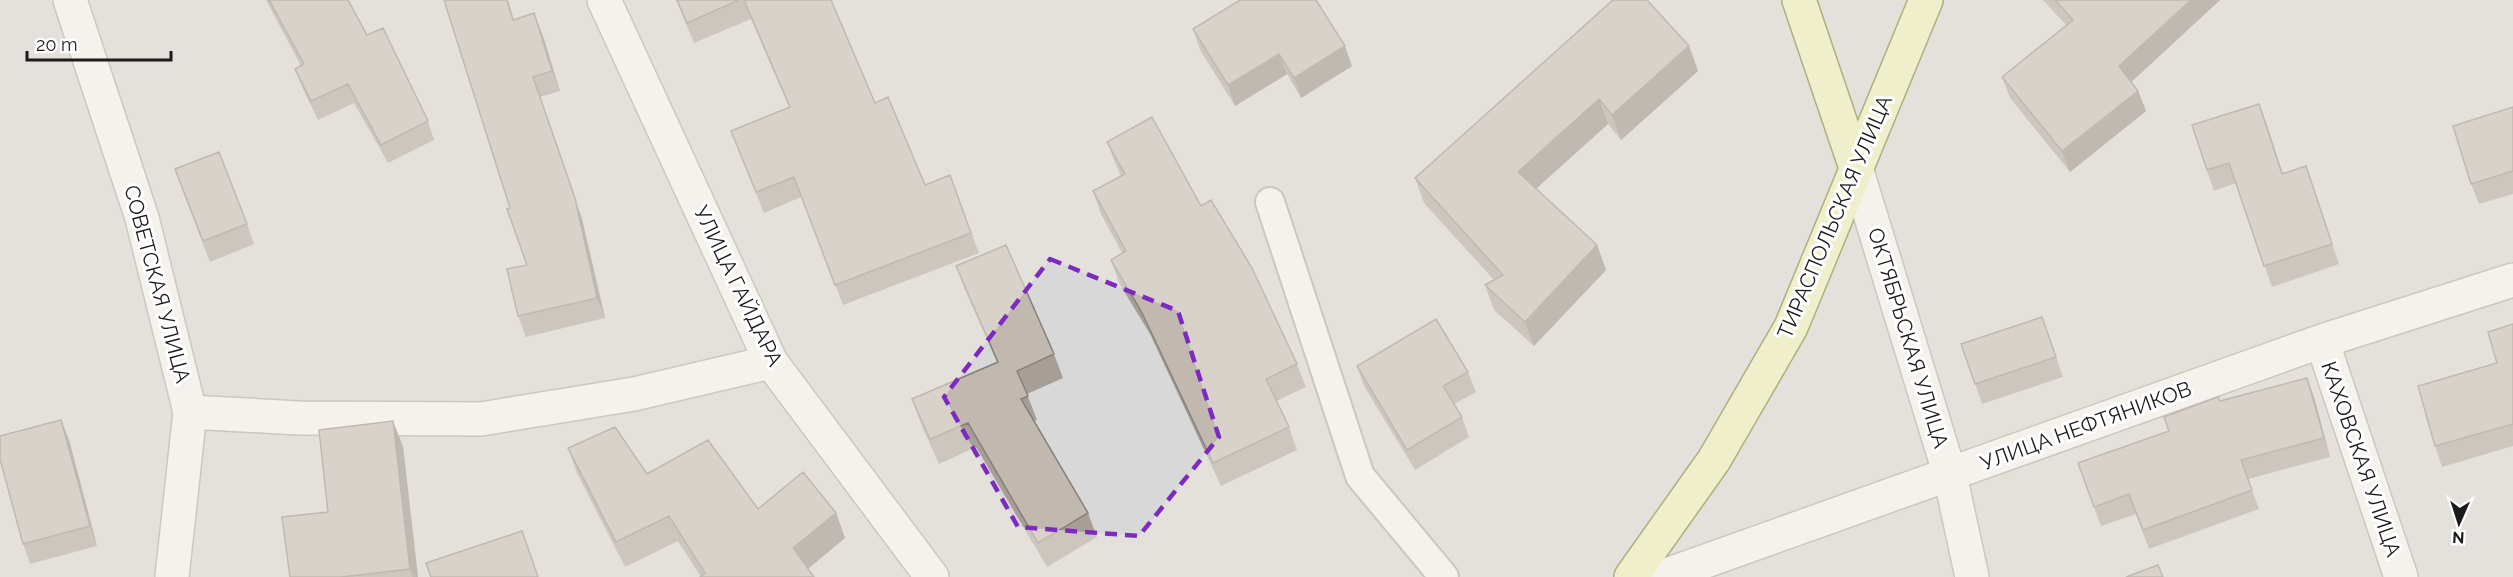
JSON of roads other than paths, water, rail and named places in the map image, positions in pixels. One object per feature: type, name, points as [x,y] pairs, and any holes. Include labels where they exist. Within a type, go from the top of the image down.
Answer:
[{"type":"street","name":"СОВЕТСКАЯ УЛИЦА","points":[[70,0],[142,218],[190,412],[172,577]]},
{"type":"street","name":"УЛИЦА ГАЙДАРА","points":[[604,0],[771,362],[932,577]]},
{"type":"street","name":"ОКТЯБРЬСКАЯ УЛИЦА","points":[[1799,0],[1856,168],[1950,475],[1972,577]]},
{"type":"street","name":"ТИРАСПОЛЬСКАЯ УЛИЦА","points":[[1631,577],[1714,460],[1791,327],[1926,0]]},
{"type":"street","name":"УЛИЦА НЕФТЯНИКОВ","points":[[1661,577],[2322,341],[2513,280]]},
{"type":"street","name":"КАХОВСКАЯ УЛИЦА","points":[[2322,341],[2401,577]]},
{"type":"street","points":[[190,412],[299,418],[481,419],[634,394],[771,362]]},
{"type":"lane","points":[[1270,202],[1360,476],[1444,577]]}]
